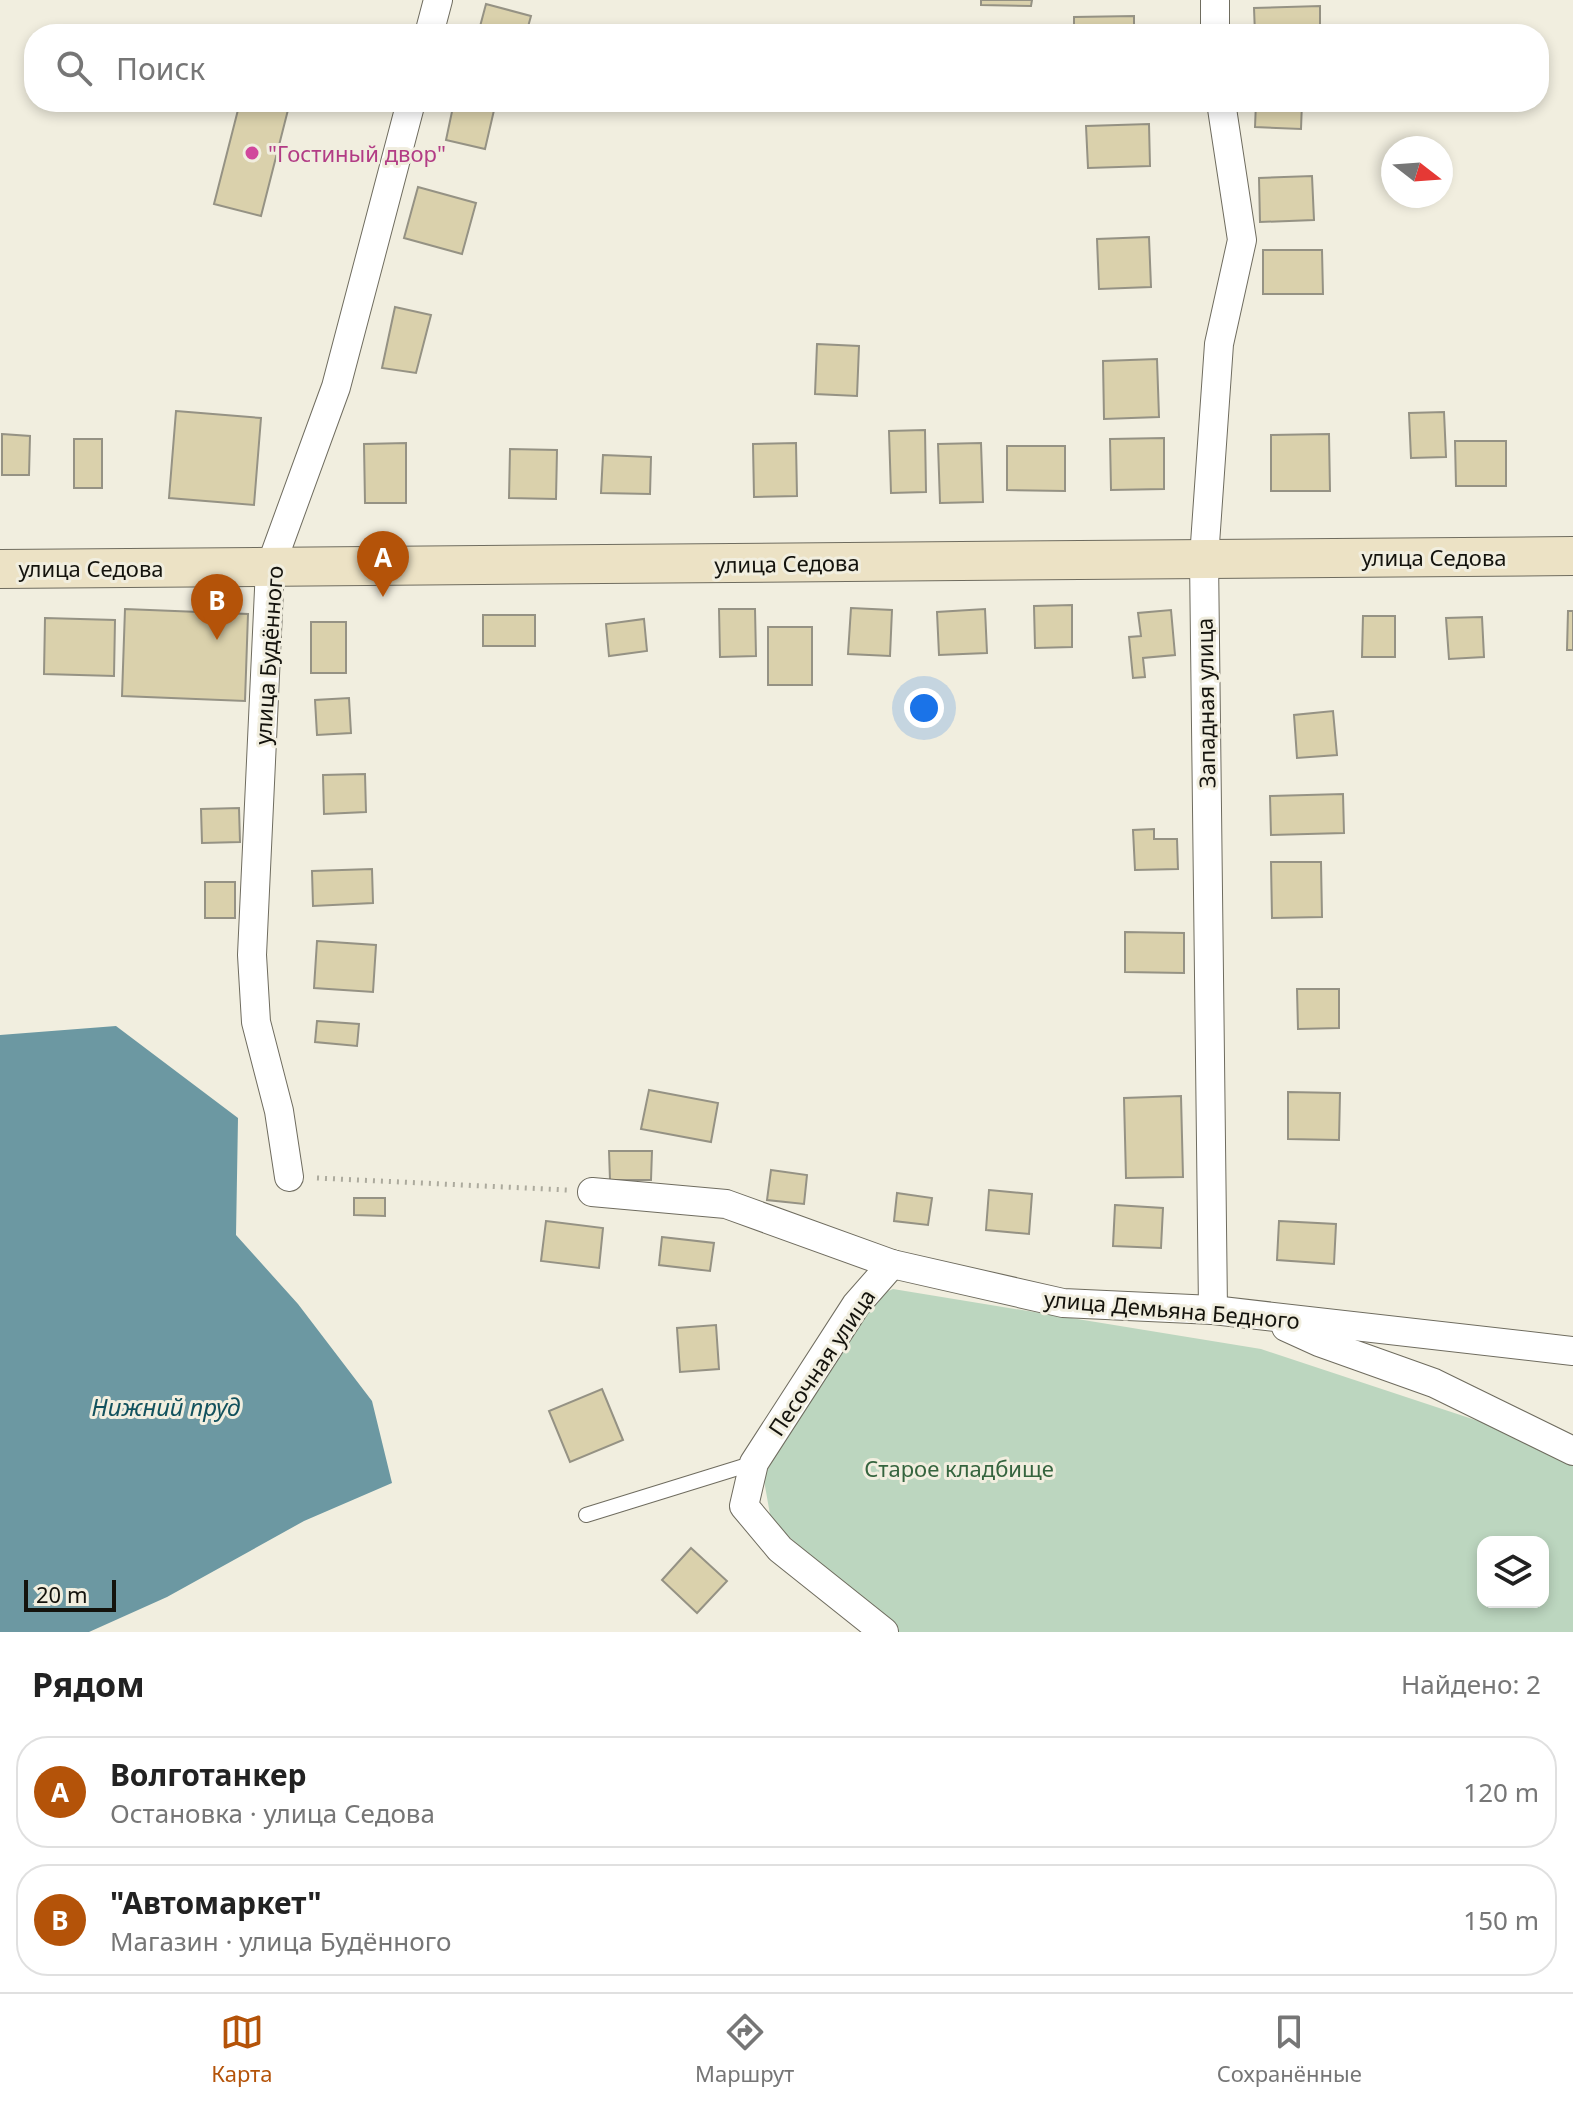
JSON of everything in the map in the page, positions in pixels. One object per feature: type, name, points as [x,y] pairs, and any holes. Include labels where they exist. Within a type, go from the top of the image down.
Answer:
[{"type":"main road","name":"улица Седова","points":[[0,569],[1573,556]]},
{"type":"street","points":[[432,24],[438,0]]},
{"type":"street","points":[[1215,0],[1215,24]]},
{"type":"street","name":"улица Будённого","points":[[289,1177],[279,1111],[256,1022],[252,955],[270,568],[336,387],[408,112]]},
{"type":"street","name":"Западная улица","points":[[1213,1310],[1204,558],[1219,344],[1242,240],[1223,112]]},
{"type":"street","name":"улица Демьяна Бедного","points":[[592,1192],[726,1204],[892,1264],[1063,1303],[1213,1310],[1573,1351]]},
{"type":"street","name":"Песочная улица","points":[[884,1632],[780,1549],[744,1506],[754,1463],[856,1305],[892,1264]]},
{"type":"street","points":[[1268,1318],[1319,1342],[1434,1383],[1573,1451]]},
{"type":"lane","points":[[586,1515],[754,1463]]},
{"type":"path","points":[[289,1177],[592,1192]]},
{"type":"green space","name":"Старое кладбище","points":[[893,1289],[1261,1349],[1573,1454],[1573,1632],[892,1632],[771,1520],[762,1469],[873,1298]]},
{"type":"water","name":"Нижний пруд","points":[[116,1026],[238,1118],[236,1235],[298,1304],[372,1401],[392,1483],[304,1521],[167,1597],[89,1632],[0,1632],[0,1035]]},
{"type":"building","points":[[981,0],[1032,0],[1031,6],[981,5]]},
{"type":"building","points":[[486,4],[531,16],[529,24],[481,24]]},
{"type":"building","points":[[1320,6],[1320,24],[1255,24],[1254,8]]},
{"type":"building","points":[[1134,16],[1134,24],[1074,24],[1074,17]]},
{"type":"building","name":"\"Гостиный двор\"","points":[[237,112],[287,112],[261,216],[214,204]]},
{"type":"building","points":[[452,112],[494,112],[485,149],[446,140]]},
{"type":"building","points":[[1256,112],[1302,112],[1301,129],[1255,127]]},
{"type":"building","points":[[1149,124],[1150,166],[1088,168],[1086,126]]},
{"type":"building","points":[[1312,176],[1314,220],[1260,222],[1259,178]]},
{"type":"building","points":[[418,187],[476,203],[462,254],[404,238]]},
{"type":"building","points":[[1149,237],[1151,287],[1099,289],[1097,239]]},
{"type":"building","points":[[1263,250],[1322,250],[1323,294],[1263,294]]},
{"type":"building","points":[[395,307],[431,315],[416,373],[382,368]]},
{"type":"building","points":[[817,344],[859,346],[857,396],[815,394]]},
{"type":"building","points":[[1157,359],[1159,417],[1104,419],[1103,361]]},
{"type":"building","points":[[176,411],[261,418],[254,505],[169,498]]},
{"type":"building","points":[[1444,412],[1446,457],[1411,458],[1409,413]]},
{"type":"building","points":[[925,430],[926,492],[891,493],[889,431]]},
{"type":"building","points":[[2,434],[30,436],[29,475],[2,475]]},
{"type":"building","points":[[1329,434],[1330,491],[1271,491],[1271,435]]},
{"type":"building","points":[[1164,438],[1164,489],[1111,490],[1110,439]]},
{"type":"building","points":[[74,439],[102,439],[102,488],[74,488]]},
{"type":"building","points":[[1455,441],[1506,441],[1506,486],[1456,486]]},
{"type":"building","points":[[406,443],[406,503],[365,503],[364,444]]},
{"type":"building","points":[[796,443],[797,496],[754,497],[753,444]]},
{"type":"building","points":[[981,443],[983,502],[940,503],[938,444]]},
{"type":"building","points":[[1007,446],[1065,446],[1065,491],[1007,490]]},
{"type":"building","points":[[510,449],[557,450],[556,499],[509,498]]},
{"type":"building","points":[[603,455],[651,457],[650,494],[601,493]]},
{"type":"building","points":[[1072,605],[1072,647],[1035,648],[1034,606]]},
{"type":"building","points":[[851,608],[892,610],[890,656],[848,654]]},
{"type":"building","points":[[125,609],[248,614],[245,701],[122,696]]},
{"type":"building","points":[[719,609],[755,609],[756,656],[720,657]]},
{"type":"building","points":[[985,609],[987,653],[939,655],[937,612]]},
{"type":"building","points":[[1171,610],[1175,655],[1143,658],[1145,677],[1133,678],[1129,637],[1141,636],[1138,613]]},
{"type":"building","points":[[1568,611],[1573,611],[1573,650],[1567,650]]},
{"type":"building","points":[[483,615],[535,615],[535,646],[483,646]]},
{"type":"building","points":[[1363,616],[1395,616],[1395,657],[1362,657]]},
{"type":"building","points":[[1482,617],[1484,657],[1449,659],[1446,618]]},
{"type":"building","points":[[45,618],[115,620],[114,676],[44,674]]},
{"type":"building","points":[[644,619],[647,651],[609,656],[606,624]]},
{"type":"building","points":[[311,622],[346,622],[346,673],[311,673]]},
{"type":"building","points":[[768,627],[812,627],[812,685],[768,685]]},
{"type":"building","points":[[349,698],[351,733],[317,735],[315,700]]},
{"type":"building","points":[[1333,711],[1337,755],[1297,758],[1294,715]]},
{"type":"building","points":[[365,774],[366,812],[324,814],[323,775]]},
{"type":"building","points":[[1343,794],[1344,833],[1271,835],[1270,796]]},
{"type":"building","points":[[239,808],[240,842],[202,843],[201,809]]},
{"type":"building","points":[[1154,829],[1154,839],[1177,839],[1178,869],[1135,870],[1133,830]]},
{"type":"building","points":[[1271,862],[1321,862],[1322,917],[1272,918]]},
{"type":"building","points":[[372,869],[373,903],[313,906],[312,871]]},
{"type":"building","points":[[205,882],[235,882],[235,918],[205,918]]},
{"type":"building","points":[[1125,932],[1184,933],[1184,973],[1125,972]]},
{"type":"building","points":[[317,941],[376,945],[373,992],[314,988]]},
{"type":"building","points":[[1297,989],[1339,989],[1339,1028],[1298,1029]]},
{"type":"building","points":[[317,1021],[359,1024],[357,1046],[315,1042]]},
{"type":"building","points":[[649,1090],[718,1103],[711,1142],[641,1129]]},
{"type":"building","points":[[1288,1092],[1340,1093],[1339,1140],[1288,1139]]},
{"type":"building","points":[[1181,1096],[1183,1177],[1126,1178],[1124,1098]]},
{"type":"building","points":[[609,1151],[652,1151],[651,1180],[610,1180]]},
{"type":"building","points":[[771,1170],[807,1175],[804,1204],[767,1200]]},
{"type":"building","points":[[989,1190],[1032,1194],[1029,1234],[986,1230]]},
{"type":"building","points":[[897,1193],[932,1198],[928,1225],[894,1221]]},
{"type":"building","points":[[354,1198],[385,1198],[385,1216],[354,1215]]},
{"type":"building","points":[[1115,1205],[1163,1208],[1161,1248],[1113,1246]]},
{"type":"building","points":[[546,1221],[603,1228],[599,1268],[541,1261]]},
{"type":"building","points":[[1279,1221],[1336,1224],[1334,1264],[1277,1260]]},
{"type":"building","points":[[662,1237],[714,1243],[710,1271],[659,1265]]},
{"type":"building","points":[[716,1325],[719,1369],[680,1372],[677,1328]]},
{"type":"building","points":[[602,1389],[623,1440],[570,1462],[549,1411]]},
{"type":"building","points":[[691,1548],[727,1581],[697,1613],[662,1580]]},
{"type":"place","name":"\"Гостиный двор\"","points":[[252,153]]},
{"type":"place","name":"Волготанкер","points":[[383,597]]},
{"type":"place","name":"\"Автомаркет\"","points":[[217,640]]}]
